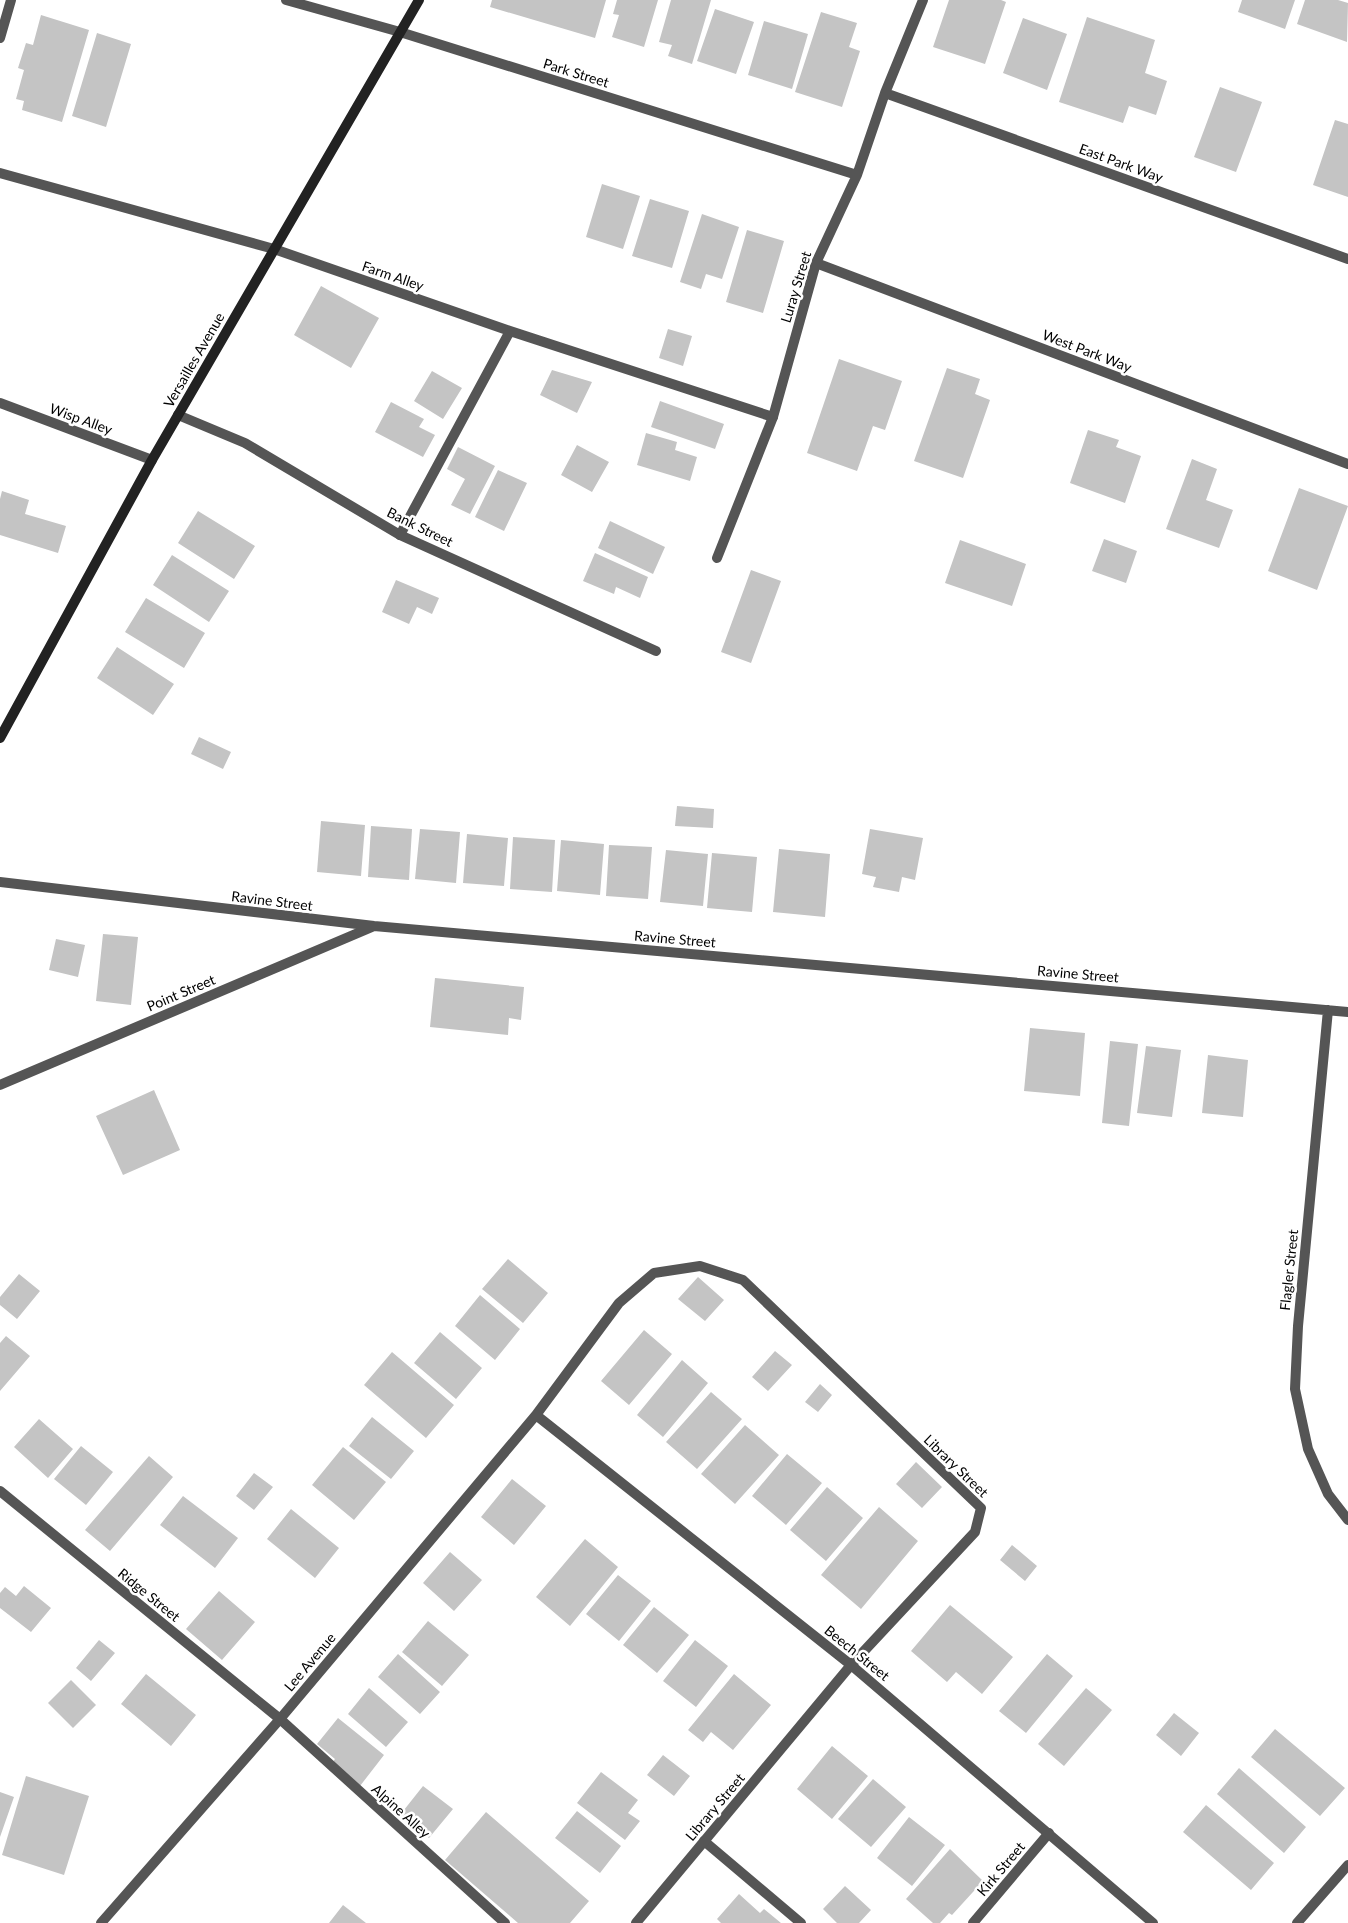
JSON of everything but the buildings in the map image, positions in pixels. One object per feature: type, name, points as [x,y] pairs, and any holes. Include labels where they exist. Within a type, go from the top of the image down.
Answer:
[{"type":"street","points":[[0,38],[11,0]]},
{"type":"street","name":"Park Street","points":[[286,0],[400,32],[857,175]]},
{"type":"street","name":"Versailles Avenue","points":[[0,738],[152,460],[418,0]]},
{"type":"street","name":"Luray Street","points":[[716,558],[773,417],[816,263],[857,175],[885,93],[923,0]]},
{"type":"street","name":"East Park Way","points":[[885,93],[1348,259]]},
{"type":"street","name":"Farm Alley","points":[[0,172],[274,249],[510,331],[773,417]]},
{"type":"street","name":"West Park Way","points":[[816,263],[1348,464]]},
{"type":"street","points":[[400,535],[510,331]]},
{"type":"street","name":"Wisp Alley","points":[[0,404],[152,460]]},
{"type":"street","name":"Bank Street","points":[[178,415],[245,443],[400,535],[656,651]]},
{"type":"street","name":"Ravine Street","points":[[0,882],[374,926],[1348,1012]]},
{"type":"street","name":"Point Street","points":[[0,1085],[374,926]]},
{"type":"street","name":"Flagler Street","points":[[1328,1010],[1298,1326],[1295,1389],[1308,1449],[1328,1494],[1348,1520]]},
{"type":"street","name":"Library Street","points":[[536,1415],[620,1304],[654,1273],[700,1266],[743,1280],[982,1508],[975,1532],[851,1665],[636,1923]]},
{"type":"street","name":"Beech Street","points":[[536,1415],[851,1665],[1153,1923]]},
{"type":"street","name":"Lee Avenue","points":[[101,1923],[280,1719],[536,1415]]},
{"type":"street","name":"Ridge Street","points":[[0,1491],[280,1719]]},
{"type":"street","name":"Alpine Alley","points":[[280,1719],[505,1923]]},
{"type":"street","name":"Kirk Street","points":[[973,1923],[1049,1833]]},
{"type":"street","points":[[704,1841],[801,1923]]},
{"type":"street","points":[[1297,1923],[1348,1865]]}]
